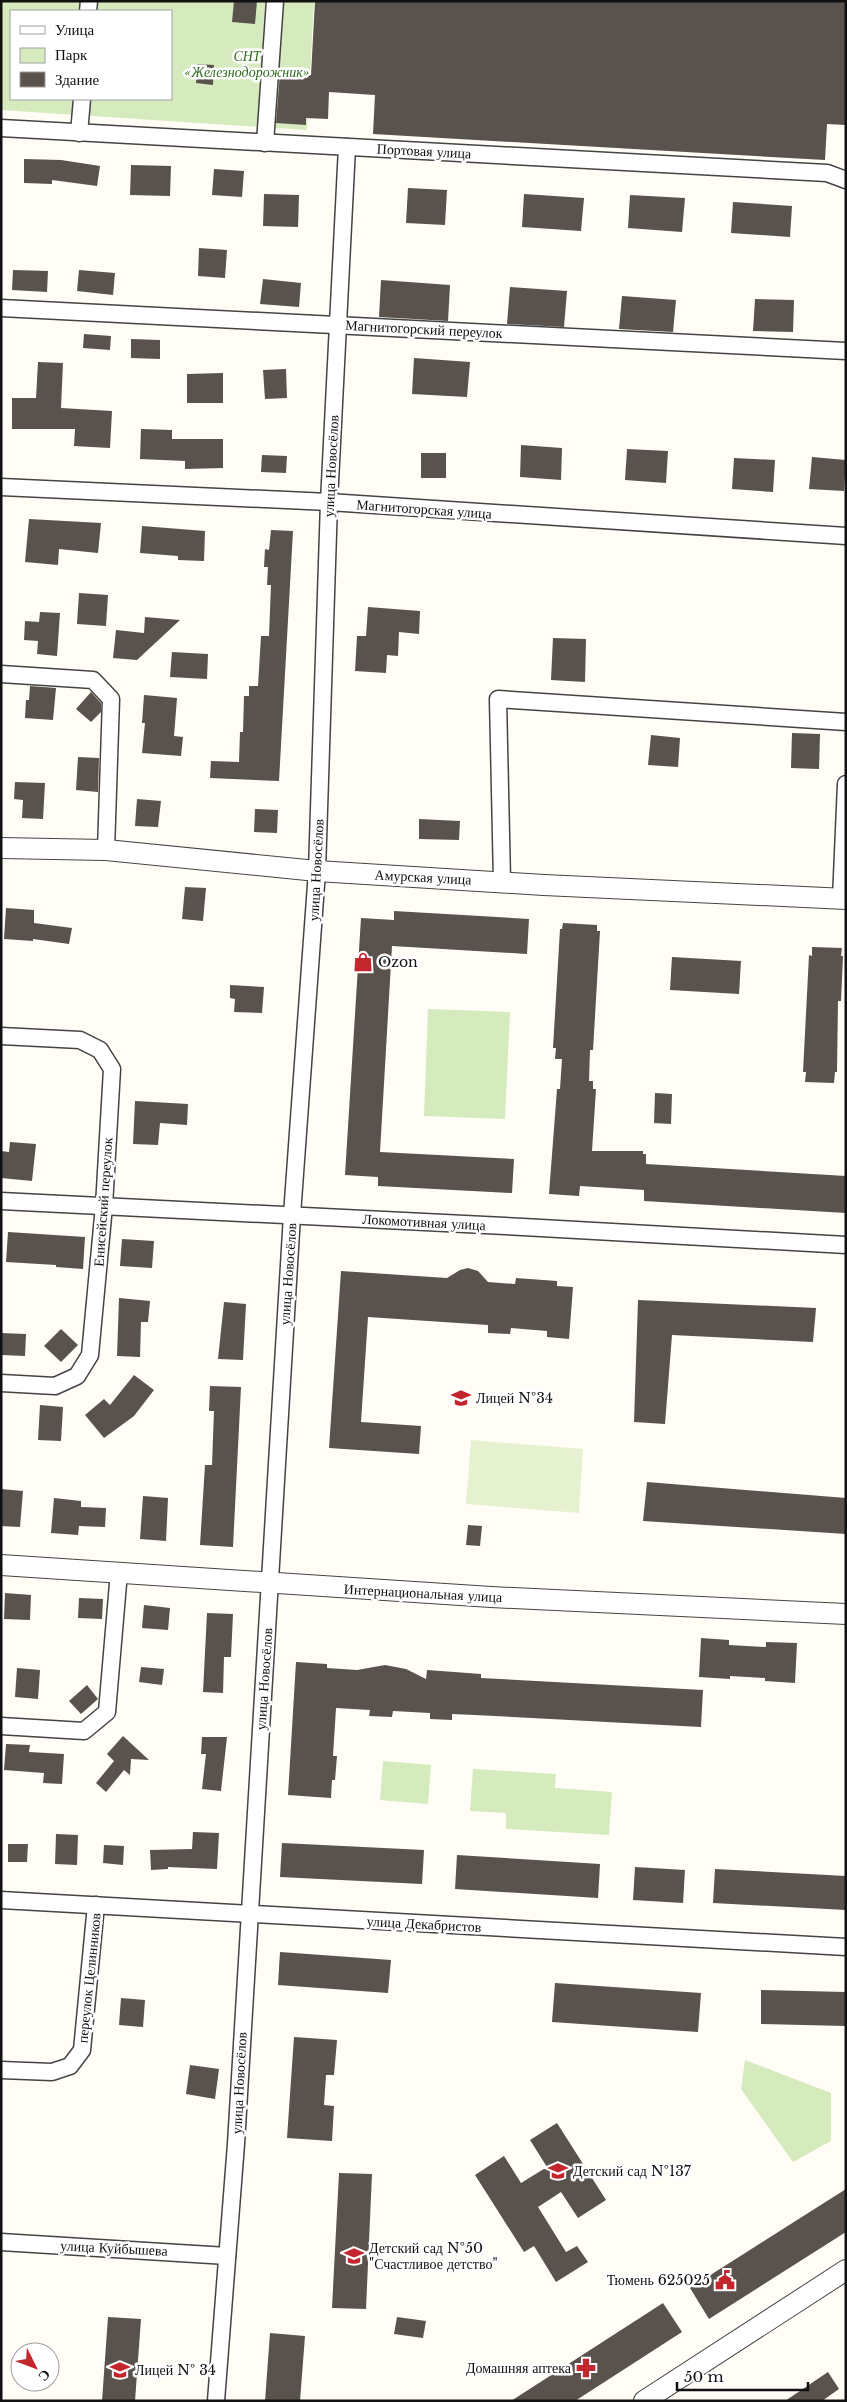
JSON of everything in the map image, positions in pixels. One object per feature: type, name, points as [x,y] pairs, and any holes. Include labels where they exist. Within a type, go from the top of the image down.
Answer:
[{"type":"street","points":[[265,143],[275,1]]},
{"type":"street","points":[[79,133],[82,100]]},
{"type":"street","name":"Портовая улица","points":[[1,128],[827,173],[846,180]]},
{"type":"street","name":"улица Новосёлов","points":[[216,2401],[236,2144],[248,1914],[292,1215],[317,871],[329,502],[347,147]]},
{"type":"street","name":"Магнитогорский переулок","points":[[1,308],[846,351]]},
{"type":"street","name":"Магнитогорская улица","points":[[1,488],[329,502],[846,536]]},
{"type":"street","points":[[1,674],[93,680],[111,699],[106,850]]},
{"type":"street","points":[[502,881],[498,699],[846,722]]},
{"type":"street","points":[[844,899],[846,784]]},
{"type":"street","name":"Амурская улица","points":[[1,848],[106,850],[317,871],[844,899]]},
{"type":"street","name":"Енисейский переулок","points":[[1,1036],[80,1040],[100,1050],[112,1069],[104,1206],[90,1355],[77,1376],[55,1386],[1,1383]]},
{"type":"street","name":"Локомотивная улица","points":[[1,1201],[846,1245]]},
{"type":"street","name":"Интернациональная улица","points":[[1,1565],[269,1584],[846,1614]]},
{"type":"street","points":[[1,1726],[84,1731],[107,1712],[119,1572]]},
{"type":"street","name":"улица Декабристов","points":[[1,1900],[846,1947]]},
{"type":"street","name":"переулок Целинников","points":[[1,2070],[52,2072],[70,2066],[82,2050],[96,1906]]},
{"type":"street","name":"улица Куйбышева","points":[[1,2242],[227,2256]]},
{"type":"street","points":[[644,2401],[846,2270]]},
{"type":"green space","name":"СНТ «Железнодорожник»","points":[[1,1],[314,1],[307,130],[1,110]]},
{"type":"green space","points":[[428,1009],[510,1012],[505,1119],[424,1116]]},
{"type":"green space","points":[[471,1440],[583,1449],[579,1513],[466,1504]]},
{"type":"green space","points":[[383,1761],[431,1765],[428,1804],[380,1800]]},
{"type":"green space","points":[[473,1769],[556,1774],[555,1788],[612,1792],[609,1835],[506,1829],[506,1813],[470,1811]]},
{"type":"green space","points":[[745,2060],[831,2093],[831,2141],[793,2162],[741,2089]]},
{"type":"building","points":[[234,1],[257,1],[255,24],[232,22]]},
{"type":"building","points":[[315,1],[846,1],[846,125],[827,124],[825,160],[373,134],[375,95],[329,92],[328,119],[306,118],[306,125],[276,123],[280,73],[311,75]]},
{"type":"building","points":[[197,64],[214,65],[213,85],[196,83]]},
{"type":"building","points":[[24,159],[61,160],[100,166],[97,186],[52,180],[52,184],[24,183]]},
{"type":"building","points":[[131,165],[171,166],[170,196],[130,195]]},
{"type":"building","points":[[214,169],[244,171],[242,197],[212,195]]},
{"type":"building","points":[[408,188],[447,190],[445,225],[406,223]]},
{"type":"building","points":[[264,194],[299,195],[298,227],[263,226]]},
{"type":"building","points":[[524,194],[584,198],[581,231],[522,227]]},
{"type":"building","points":[[630,195],[685,198],[682,232],[628,228]]},
{"type":"building","points":[[733,202],[792,206],[790,237],[731,233]]},
{"type":"building","points":[[199,248],[227,250],[225,278],[198,276]]},
{"type":"building","points":[[13,270],[48,271],[47,292],[12,290]]},
{"type":"building","points":[[79,270],[115,273],[113,295],[77,291]]},
{"type":"building","points":[[263,279],[301,283],[299,307],[260,304]]},
{"type":"building","points":[[381,280],[450,285],[448,321],[379,317]]},
{"type":"building","points":[[510,287],[567,291],[564,327],[507,324]]},
{"type":"building","points":[[622,296],[676,300],[673,332],[619,329]]},
{"type":"building","points":[[755,299],[794,300],[793,332],[753,331]]},
{"type":"building","points":[[84,334],[111,336],[110,350],[83,348]]},
{"type":"building","points":[[131,339],[160,340],[160,359],[131,358]]},
{"type":"building","points":[[414,358],[470,362],[467,397],[412,394]]},
{"type":"building","points":[[38,362],[63,363],[61,408],[112,411],[110,448],[74,446],[75,429],[12,429],[12,398],[36,398]]},
{"type":"building","points":[[286,369],[287,398],[265,399],[263,370]]},
{"type":"building","points":[[223,373],[223,403],[187,403],[187,374]]},
{"type":"building","points":[[141,429],[172,430],[172,439],[223,439],[223,468],[185,469],[185,461],[140,459]]},
{"type":"building","points":[[521,445],[562,448],[561,480],[520,477]]},
{"type":"building","points":[[627,449],[668,451],[666,483],[625,480]]},
{"type":"building","points":[[421,453],[446,453],[446,478],[421,478]]},
{"type":"building","points":[[262,455],[287,456],[286,473],[261,472]]},
{"type":"building","points":[[812,457],[846,460],[844,491],[809,489]]},
{"type":"building","points":[[734,458],[775,460],[773,492],[732,489]]},
{"type":"building","points":[[29,519],[101,523],[98,553],[59,549],[58,565],[25,562]]},
{"type":"building","points":[[142,526],[205,531],[204,561],[178,560],[178,556],[140,553]]},
{"type":"building","points":[[271,530],[293,531],[279,781],[210,778],[211,761],[239,762],[240,732],[243,732],[244,696],[249,696],[249,686],[258,686],[261,636],[269,636],[271,585],[267,585],[268,567],[264,567],[265,549],[269,550]]},
{"type":"building","points":[[79,593],[108,595],[106,626],[77,624]]},
{"type":"building","points":[[368,607],[420,611],[419,634],[399,632],[398,656],[387,655],[386,673],[355,671],[357,636],[366,636]]},
{"type":"building","points":[[40,612],[60,613],[57,656],[37,654],[38,641],[24,640],[25,621],[39,622]]},
{"type":"building","points":[[145,617],[180,620],[137,660],[113,658],[116,630],[144,633]]},
{"type":"building","points":[[553,638],[586,639],[585,682],[551,680]]},
{"type":"building","points":[[172,652],[208,654],[207,679],[170,677]]},
{"type":"building","points":[[30,686],[56,688],[53,720],[25,718],[26,700],[29,700]]},
{"type":"building","points":[[91,692],[101,703],[101,712],[91,722],[76,709]]},
{"type":"building","points":[[144,695],[177,698],[174,736],[183,737],[181,756],[142,753],[145,723],[142,723]]},
{"type":"building","points":[[792,733],[820,734],[819,769],[791,768]]},
{"type":"building","points":[[651,735],[680,738],[678,767],[648,765]]},
{"type":"building","points":[[78,757],[99,758],[98,792],[76,790]]},
{"type":"building","points":[[15,782],[45,783],[43,819],[22,818],[23,800],[14,799]]},
{"type":"building","points":[[137,799],[161,801],[158,827],[135,826]]},
{"type":"building","points":[[255,809],[278,810],[277,833],[254,832]]},
{"type":"building","points":[[419,819],[460,821],[459,840],[419,839]]},
{"type":"building","points":[[185,887],[206,888],[203,921],[182,919]]},
{"type":"building","points":[[6,908],[34,910],[34,923],[72,928],[69,944],[33,939],[33,941],[4,939]]},
{"type":"building","points":[[394,911],[529,919],[527,954],[392,946],[380,1152],[514,1159],[512,1193],[378,1186],[378,1177],[345,1175],[361,918],[394,920]]},
{"type":"building","points":[[563,923],[597,925],[597,931],[600,931],[593,1050],[590,1050],[589,1081],[593,1081],[593,1089],[596,1089],[592,1151],[643,1151],[643,1154],[646,1154],[646,1164],[846,1176],[846,1213],[644,1201],[644,1190],[580,1186],[579,1196],[549,1194],[557,1089],[560,1089],[562,1059],[555,1059],[556,1048],[553,1048],[560,929],[562,929]]},
{"type":"building","points":[[812,947],[842,948],[841,1001],[838,1001],[837,1072],[835,1072],[834,1083],[805,1082],[806,1072],[803,1072],[809,955],[812,956]]},
{"type":"building","points":[[672,957],[741,961],[739,994],[670,990]]},
{"type":"building","points":[[230,985],[264,987],[262,1013],[234,1012],[235,999],[230,998]]},
{"type":"building","points":[[655,1093],[672,1094],[671,1124],[654,1123]]},
{"type":"building","points":[[135,1101],[188,1104],[187,1125],[160,1123],[158,1145],[133,1144]]},
{"type":"building","points":[[10,1142],[36,1144],[32,1181],[1,1178],[1,1151],[9,1152]]},
{"type":"building","points":[[8,1232],[85,1237],[83,1269],[56,1267],[56,1265],[6,1262]]},
{"type":"building","points":[[122,1239],[154,1241],[152,1268],[120,1266]]},
{"type":"building","points":[[468,1268],[478,1271],[488,1282],[515,1284],[516,1278],[557,1281],[557,1286],[573,1287],[569,1339],[547,1337],[547,1331],[511,1328],[510,1334],[488,1333],[488,1325],[368,1317],[361,1422],[421,1426],[419,1454],[329,1448],[341,1271],[447,1278],[460,1270]]},
{"type":"building","points":[[119,1298],[150,1301],[148,1322],[141,1322],[140,1357],[117,1356]]},
{"type":"building","points":[[638,1300],[816,1308],[813,1342],[672,1335],[665,1424],[634,1422]]},
{"type":"building","points":[[224,1302],[246,1304],[243,1360],[218,1359]]},
{"type":"building","points":[[61,1329],[78,1345],[61,1362],[44,1346]]},
{"type":"building","points":[[1,1333],[26,1334],[25,1356],[1,1355]]},
{"type":"building","points":[[134,1375],[154,1390],[134,1416],[104,1438],[85,1415],[104,1399],[110,1405]]},
{"type":"building","points":[[210,1386],[241,1387],[233,1547],[200,1545],[205,1465],[212,1465],[214,1411],[209,1411]]},
{"type":"building","points":[[40,1405],[63,1407],[61,1441],[38,1440]]},
{"type":"building","points":[[647,1482],[846,1498],[846,1534],[643,1521]]},
{"type":"building","points":[[1,1489],[23,1491],[20,1527],[1,1526]]},
{"type":"building","points":[[143,1496],[168,1498],[166,1541],[140,1539]]},
{"type":"building","points":[[54,1498],[81,1501],[81,1507],[106,1508],[105,1527],[79,1526],[78,1535],[51,1533]]},
{"type":"building","points":[[468,1525],[482,1526],[480,1546],[466,1545]]},
{"type":"building","points":[[5,1593],[31,1595],[30,1620],[4,1619]]},
{"type":"building","points":[[79,1598],[103,1599],[102,1619],[78,1618]]},
{"type":"building","points":[[144,1605],[170,1608],[168,1630],[142,1628]]},
{"type":"building","points":[[207,1613],[233,1614],[231,1657],[224,1657],[223,1693],[203,1692]]},
{"type":"building","points":[[701,1638],[729,1640],[729,1645],[766,1647],[766,1642],[797,1643],[795,1683],[765,1681],[765,1678],[730,1676],[730,1679],[699,1677]]},
{"type":"building","points":[[296,1662],[327,1664],[327,1668],[357,1670],[385,1665],[406,1669],[426,1679],[427,1670],[481,1674],[481,1678],[703,1690],[701,1727],[452,1714],[452,1720],[430,1719],[430,1713],[393,1711],[392,1717],[369,1716],[370,1710],[336,1708],[333,1756],[337,1756],[335,1780],[332,1780],[331,1798],[288,1795]]},
{"type":"building","points":[[141,1667],[164,1669],[162,1685],[139,1682]]},
{"type":"building","points":[[17,1668],[40,1670],[38,1699],[15,1697]]},
{"type":"building","points":[[87,1685],[98,1699],[81,1714],[69,1701]]},
{"type":"building","points":[[123,1736],[149,1760],[131,1759],[130,1775],[124,1770],[106,1792],[96,1783],[114,1761],[107,1754]]},
{"type":"building","points":[[202,1737],[227,1737],[221,1791],[202,1789],[206,1754],[201,1754]]},
{"type":"building","points":[[6,1744],[30,1745],[29,1752],[64,1754],[62,1784],[43,1783],[44,1773],[4,1770]]},
{"type":"building","points":[[193,1832],[219,1833],[217,1869],[168,1867],[168,1869],[151,1870],[150,1850],[192,1849]]},
{"type":"building","points":[[56,1834],[78,1835],[77,1865],[55,1864]]},
{"type":"building","points":[[282,1843],[424,1850],[422,1884],[280,1877]]},
{"type":"building","points":[[8,1844],[28,1844],[27,1862],[8,1862]]},
{"type":"building","points":[[104,1845],[124,1846],[123,1865],[103,1863]]},
{"type":"building","points":[[457,1855],[600,1864],[598,1898],[455,1889]]},
{"type":"building","points":[[635,1867],[685,1870],[683,1903],[633,1900]]},
{"type":"building","points":[[715,1869],[846,1876],[846,1910],[713,1903]]},
{"type":"building","points":[[280,1952],[391,1960],[388,1993],[278,1985]]},
{"type":"building","points":[[555,1983],[701,1993],[698,2032],[552,2022]]},
{"type":"building","points":[[761,1990],[846,1992],[846,2026],[761,2024]]},
{"type":"building","points":[[121,1998],[145,2000],[143,2027],[119,2025]]},
{"type":"building","points":[[294,2037],[337,2040],[334,2075],[326,2075],[324,2105],[334,2106],[332,2141],[287,2138]]},
{"type":"building","points":[[190,2065],[219,2069],[215,2099],[186,2094]]},
{"type":"building","points":[[557,2123],[606,2200],[578,2218],[561,2192],[538,2207],[566,2252],[577,2246],[588,2262],[556,2282],[534,2246],[524,2252],[475,2175],[504,2156],[521,2183],[547,2167],[530,2140]]},
{"type":"building","points":[[339,2173],[372,2174],[366,2309],[332,2308]]},
{"type":"building","points":[[846,2189],[846,2232],[709,2319],[690,2288]]},
{"type":"building","points":[[663,2303],[682,2332],[575,2401],[511,2401]]},
{"type":"building","points":[[108,2317],[141,2319],[135,2401],[102,2401]]},
{"type":"building","points":[[397,2317],[426,2321],[423,2338],[394,2334]]},
{"type":"building","points":[[270,2333],[305,2336],[300,2401],[265,2401]]},
{"type":"building","points":[[828,2372],[839,2389],[822,2401],[785,2401]]},
{"type":"place","name":"Ozon","points":[[363,962]]},
{"type":"place","name":"Лицей №34","points":[[461,1398]]},
{"type":"place","name":"Детский сад №137","points":[[558,2171]]},
{"type":"place","name":"Детский сад №50 \"Счастливое детство\"","points":[[354,2256]]},
{"type":"place","name":"Тюмень 625025","points":[[725,2280]]},
{"type":"place","name":"Домашняя аптека","points":[[586,2368]]},
{"type":"place","name":"Лицей № 34","points":[[120,2370]]}]
